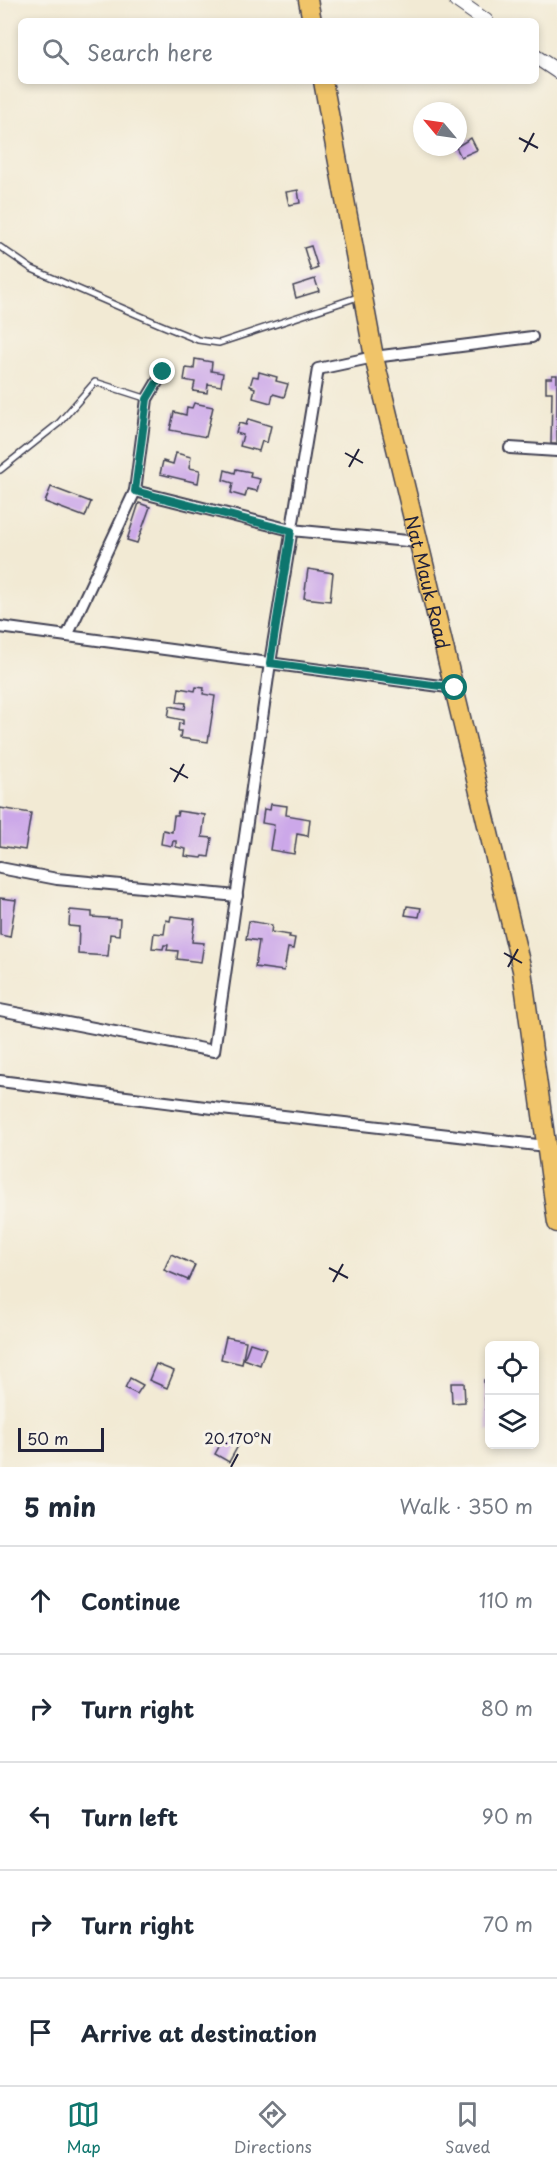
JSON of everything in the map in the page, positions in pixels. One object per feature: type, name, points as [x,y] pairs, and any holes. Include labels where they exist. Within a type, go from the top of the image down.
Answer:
[{"type":"highway","points":[[308,0],[311,18]]},
{"type":"highway","name":"Nat Mauk Road","points":[[324,84],[374,357],[522,970],[557,1223]]},
{"type":"street","points":[[456,0],[482,18]]},
{"type":"street","points":[[539,59],[557,72]]},
{"type":"street","points":[[0,1010],[214,1051],[270,663],[318,369],[374,357],[532,337]]},
{"type":"street","points":[[67,636],[135,491],[147,399],[163,372]]},
{"type":"street","points":[[510,448],[557,451]]},
{"type":"street","points":[[135,491],[291,531],[418,542]]},
{"type":"street","points":[[0,627],[455,688]]},
{"type":"street","points":[[0,868],[57,879],[237,896]]},
{"type":"street","points":[[0,1081],[546,1146]]},
{"type":"lane","points":[[0,247],[32,269],[198,340],[219,343],[362,296]]},
{"type":"lane","points":[[0,470],[59,423],[96,382],[145,398]]},
{"type":"building","points":[[471,138],[477,150],[467,154],[467,140]]},
{"type":"building","points":[[298,190],[300,203],[289,205],[286,192]]},
{"type":"building","points":[[311,246],[318,268],[311,271],[304,248]]},
{"type":"building","points":[[315,279],[319,291],[296,298],[293,286]]},
{"type":"building","points":[[195,359],[212,362],[211,371],[223,373],[221,386],[208,384],[207,393],[193,391],[195,382],[184,380],[186,368],[194,369]]},
{"type":"building","points":[[259,372],[277,377],[276,381],[288,384],[284,397],[273,394],[271,403],[253,398],[255,388],[250,386],[253,376],[258,377]]},
{"type":"building","points":[[552,375],[557,375],[557,444],[551,444],[552,392],[546,392],[546,378],[552,378]]},
{"type":"building","points":[[194,403],[213,407],[206,437],[170,430],[174,412],[186,415],[187,407],[192,408]]},
{"type":"building","points":[[248,419],[271,426],[267,443],[262,441],[259,451],[240,446],[243,435],[236,433],[239,423],[246,425]]},
{"type":"building","points":[[176,453],[191,457],[189,468],[200,470],[198,483],[160,474],[163,461],[173,464]]},
{"type":"building","points":[[236,469],[251,472],[250,477],[260,479],[257,491],[247,489],[245,497],[231,493],[233,483],[223,480],[225,470],[235,473]]},
{"type":"building","points":[[51,487],[91,502],[85,517],[45,502]]},
{"type":"building","points":[[139,503],[150,507],[137,543],[127,540]]},
{"type":"building","points":[[308,569],[333,573],[330,601],[304,598]]},
{"type":"building","points":[[196,687],[204,688],[203,694],[215,696],[208,742],[180,738],[179,723],[183,724],[183,720],[168,717],[170,706],[185,709],[186,703],[177,702],[179,688],[195,691]]},
{"type":"building","points":[[271,804],[287,806],[286,815],[310,819],[308,836],[297,834],[294,854],[270,850],[274,825],[262,823],[264,809],[270,810]]},
{"type":"building","points":[[0,808],[31,813],[25,850],[0,846]]},
{"type":"building","points":[[178,811],[205,815],[202,837],[212,838],[209,857],[185,856],[186,849],[176,847],[176,841],[173,841],[172,846],[161,844],[163,830],[172,832],[174,816],[177,816]]},
{"type":"building","points":[[0,898],[16,900],[10,937],[0,935]]},
{"type":"building","points":[[407,906],[421,908],[419,917],[405,915]]},
{"type":"building","points":[[70,910],[92,912],[92,917],[120,919],[119,935],[110,934],[108,956],[78,954],[79,927],[69,926]]},
{"type":"building","points":[[171,916],[195,919],[192,942],[204,943],[201,962],[177,959],[178,951],[167,950],[168,945],[164,945],[163,949],[152,948],[154,933],[164,934],[166,920],[170,921]]},
{"type":"building","points":[[249,921],[272,925],[271,932],[295,938],[293,949],[288,948],[284,971],[255,967],[259,941],[246,939]]},
{"type":"building","points":[[171,1254],[195,1265],[188,1280],[164,1270]]},
{"type":"building","points":[[226,1337],[246,1341],[242,1364],[221,1359]]},
{"type":"building","points":[[250,1343],[266,1348],[260,1365],[244,1359]]},
{"type":"building","points":[[156,1364],[174,1371],[167,1388],[149,1380]]},
{"type":"building","points":[[130,1378],[143,1385],[137,1394],[125,1388]]},
{"type":"building","points":[[451,1383],[464,1383],[465,1402],[452,1403]]},
{"type":"building","points":[[224,1438],[238,1446],[229,1462],[215,1454]]},
{"type":"route","points":[[163,372],[147,399],[135,491],[291,531],[270,663],[455,688]]}]
